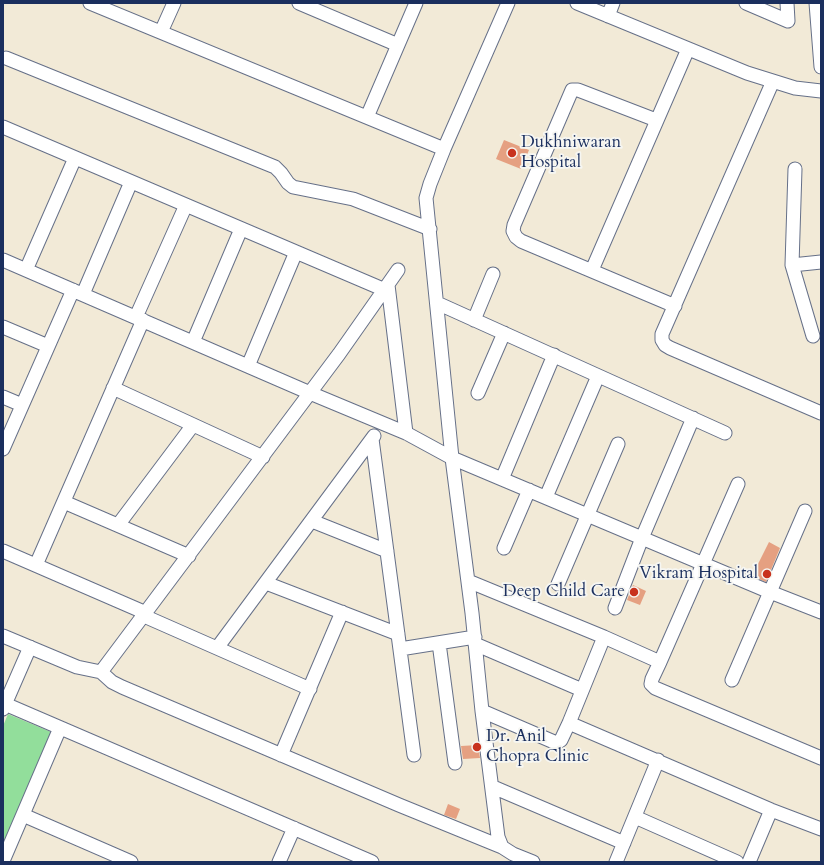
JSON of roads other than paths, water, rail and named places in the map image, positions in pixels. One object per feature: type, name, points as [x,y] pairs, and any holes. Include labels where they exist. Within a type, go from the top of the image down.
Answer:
[{"type":"street","points":[[161,32],[174,3]]},
{"type":"street","points":[[299,3],[398,45]]},
{"type":"street","points":[[367,117],[416,3]]},
{"type":"street","points":[[502,847],[498,837],[452,458],[426,198],[444,149],[508,3]]},
{"type":"street","points":[[577,3],[747,73],[795,88],[821,91]]},
{"type":"street","points":[[608,16],[613,3]]},
{"type":"street","points":[[746,3],[788,21],[787,3]]},
{"type":"street","points":[[816,3],[821,67]]},
{"type":"street","points":[[95,4],[444,149]]},
{"type":"street","points":[[592,270],[688,49]]},
{"type":"street","points":[[6,58],[275,167],[293,187],[353,199],[430,229]]},
{"type":"street","points":[[773,81],[662,334],[662,340],[664,344],[670,348],[821,413]]},
{"type":"street","points":[[656,120],[578,90],[572,90],[514,225],[513,231],[516,237],[521,241],[675,306]]},
{"type":"street","points":[[3,128],[296,252],[386,288]]},
{"type":"street","points":[[26,270],[75,158]]},
{"type":"street","points":[[795,169],[792,265],[813,336]]},
{"type":"street","points":[[3,450],[48,346],[78,292],[131,182]]},
{"type":"street","points":[[36,566],[113,388],[139,319],[186,205]]},
{"type":"street","points":[[193,342],[241,229]]},
{"type":"street","points":[[248,366],[296,252]]},
{"type":"street","points":[[3,260],[406,433],[452,458],[821,612]]},
{"type":"street","points":[[792,265],[821,262]]},
{"type":"street","points":[[101,672],[263,457],[398,270]]},
{"type":"street","points":[[474,320],[493,274]]},
{"type":"street","points":[[386,288],[406,433]]},
{"type":"street","points":[[437,303],[725,433]]},
{"type":"street","points":[[3,327],[48,346]]},
{"type":"street","points":[[478,393],[504,333]]},
{"type":"street","points":[[502,479],[554,355]]},
{"type":"street","points":[[546,497],[598,376]]},
{"type":"street","points":[[113,388],[263,457]]},
{"type":"street","points":[[3,396],[22,405]]},
{"type":"street","points":[[615,608],[642,538],[693,418]]},
{"type":"street","points":[[217,648],[383,424]]},
{"type":"street","points":[[118,525],[193,425]]},
{"type":"street","points":[[372,439],[414,755]]},
{"type":"street","points":[[558,584],[618,444]]},
{"type":"street","points":[[738,484],[651,684],[655,688],[821,758]]},
{"type":"street","points":[[504,548],[529,490]]},
{"type":"street","points":[[64,502],[189,556]]},
{"type":"street","points":[[732,680],[805,511]]},
{"type":"street","points":[[312,521],[387,551]]},
{"type":"street","points":[[3,551],[310,689]]},
{"type":"street","points":[[468,582],[604,637],[660,662]]},
{"type":"street","points":[[266,583],[398,634]]},
{"type":"street","points":[[281,755],[342,612]]},
{"type":"street","points":[[3,636],[77,667],[101,672],[112,682],[122,687],[399,805],[502,847],[513,854],[533,862]]},
{"type":"street","points":[[482,711],[554,742],[558,742],[561,740],[569,723],[604,637]]},
{"type":"street","points":[[400,649],[439,643],[475,640],[582,690]]},
{"type":"street","points":[[439,643],[455,763]]},
{"type":"street","points":[[30,647],[4,707],[60,728],[372,862]]},
{"type":"street","points":[[569,723],[658,760],[771,810],[821,829]]},
{"type":"street","points":[[3,861],[60,728]]},
{"type":"street","points":[[616,862],[658,760]]},
{"type":"street","points":[[493,787],[624,843]]},
{"type":"street","points":[[749,862],[771,810]]},
{"type":"street","points":[[23,815],[131,862]]},
{"type":"street","points":[[635,817],[737,862]]},
{"type":"street","points":[[279,862],[294,828]]},
{"type":"place","name":"Dukhniwaran Hospital","points":[[512,153]]},
{"type":"place","name":"Vikram Hospital","points":[[767,574]]},
{"type":"place","name":"Deep Child Care","points":[[634,592]]},
{"type":"place","name":"Dr. Anil Chopra Clinic","points":[[477,747]]}]
